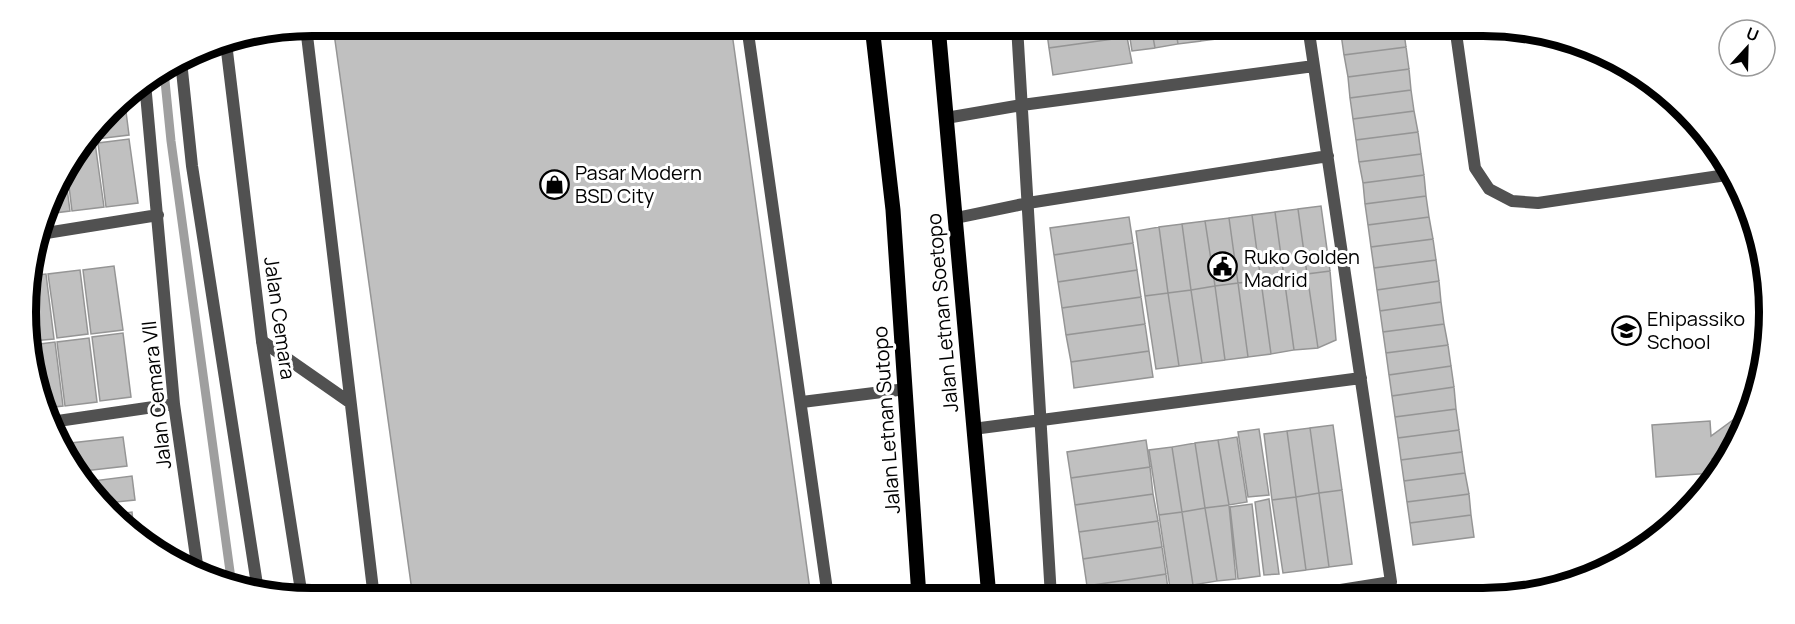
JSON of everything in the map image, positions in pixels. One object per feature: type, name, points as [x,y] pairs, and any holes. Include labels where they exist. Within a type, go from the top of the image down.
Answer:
[{"type":"main road","name":"Jalan Letnan Sutopo","points":[[873,36],[893,210],[918,588]]},
{"type":"main road","name":"Jalan Letnan Soetopo","points":[[939,36],[988,588]]},
{"type":"street","points":[[307,36],[348,401],[373,588]]},
{"type":"street","points":[[748,36],[827,588]]},
{"type":"street","points":[[1018,36],[1050,588]]},
{"type":"street","points":[[1310,36],[1391,582],[1353,588]]},
{"type":"street","points":[[1456,36],[1475,168],[1489,189],[1512,201],[1538,203],[1723,176]]},
{"type":"street","name":"Jalan Cemara","points":[[227,50],[262,341],[300,587]]},
{"type":"street","points":[[946,118],[1023,105],[1314,66]]},
{"type":"street","points":[[182,69],[192,166],[257,583]]},
{"type":"street","name":"Jalan Cemara VII","points":[[146,92],[174,404],[197,563]]},
{"type":"street","points":[[956,218],[1028,203],[1328,156]]},
{"type":"street","points":[[48,233],[158,215]]},
{"type":"street","points":[[262,341],[348,401]]},
{"type":"street","points":[[973,429],[1041,422],[1360,378]]},
{"type":"street","points":[[802,402],[906,389]]},
{"type":"street","points":[[58,421],[174,404]]},
{"type":"building","name":"Pasar Modern BSD City","points":[[334,36],[732,36],[810,588],[412,588]]},
{"type":"building","points":[[1047,36],[1127,36],[1127,37],[1049,48]]},
{"type":"building","points":[[1130,36],[1153,36],[1155,48],[1132,51]]},
{"type":"building","points":[[1153,36],[1177,36],[1178,44],[1155,48]]},
{"type":"building","points":[[1177,36],[1200,36],[1201,41],[1178,44]]},
{"type":"building","points":[[1200,36],[1224,36],[1224,38],[1201,41]]},
{"type":"building","points":[[1341,36],[1404,36],[1406,47],[1344,55]]},
{"type":"building","points":[[1127,37],[1132,63],[1053,75],[1049,48]]},
{"type":"building","points":[[1406,47],[1409,69],[1348,77],[1344,55]]},
{"type":"building","points":[[1409,69],[1411,90],[1350,98],[1348,77]]},
{"type":"building","points":[[1411,90],[1414,111],[1353,119],[1350,98]]},
{"type":"building","points":[[126,108],[129,135],[97,139],[104,130]]},
{"type":"building","points":[[1414,111],[1418,132],[1356,140],[1353,119]]},
{"type":"building","points":[[1418,132],[1421,154],[1359,162],[1356,140]]},
{"type":"building","points":[[129,139],[138,203],[106,207],[98,143]]},
{"type":"building","points":[[94,143],[104,207],[72,211],[68,182]]},
{"type":"building","points":[[1421,154],[1424,175],[1363,183],[1359,162]]},
{"type":"building","points":[[1424,175],[1426,196],[1365,204],[1363,183]]},
{"type":"building","points":[[67,185],[70,211],[55,213]]},
{"type":"building","points":[[1426,196],[1429,217],[1368,225],[1365,204]]},
{"type":"building","points":[[1321,206],[1330,271],[1307,274],[1298,209]]},
{"type":"building","points":[[1298,209],[1307,274],[1284,277],[1275,212]]},
{"type":"building","points":[[1275,212],[1284,277],[1261,281],[1252,215]]},
{"type":"building","points":[[1252,215],[1261,281],[1238,283],[1229,218]]},
{"type":"building","points":[[1129,217],[1133,243],[1054,255],[1050,228]]},
{"type":"building","points":[[1429,217],[1433,239],[1371,247],[1368,225]]},
{"type":"building","points":[[1229,218],[1238,283],[1215,286],[1205,221]]},
{"type":"building","points":[[1205,221],[1215,286],[1191,290],[1182,224]]},
{"type":"building","points":[[1182,224],[1191,290],[1168,293],[1159,227]]},
{"type":"building","points":[[1159,227],[1168,293],[1145,296],[1136,231]]},
{"type":"building","points":[[1433,239],[1436,260],[1374,268],[1371,247]]},
{"type":"building","points":[[1133,243],[1137,270],[1058,282],[1054,255]]},
{"type":"building","points":[[1436,260],[1439,281],[1377,290],[1374,268]]},
{"type":"building","points":[[114,266],[123,330],[91,334],[83,270]]},
{"type":"building","points":[[80,270],[88,334],[57,338],[48,274]]},
{"type":"building","points":[[1137,270],[1141,297],[1062,308],[1058,282]]},
{"type":"building","points":[[1330,271],[1336,340],[1318,348],[1307,274]]},
{"type":"building","points":[[46,274],[54,339],[38,340],[36,312],[38,275]]},
{"type":"building","points":[[1307,274],[1318,348],[1294,350],[1284,277]]},
{"type":"building","points":[[1284,277],[1294,350],[1271,354],[1261,281]]},
{"type":"building","points":[[1261,281],[1271,354],[1248,357],[1238,283]]},
{"type":"building","points":[[1439,281],[1441,302],[1380,311],[1377,290]]},
{"type":"building","points":[[1238,283],[1248,357],[1225,360],[1215,286]]},
{"type":"building","points":[[1215,286],[1225,360],[1202,363],[1191,290]]},
{"type":"building","points":[[1191,290],[1202,363],[1179,366],[1168,293]]},
{"type":"building","points":[[1168,293],[1179,366],[1156,369],[1145,296]]},
{"type":"building","points":[[1141,297],[1145,324],[1066,335],[1062,308]]},
{"type":"building","points":[[1441,302],[1444,324],[1383,332],[1380,311]]},
{"type":"building","points":[[1145,324],[1149,351],[1071,362],[1066,335]]},
{"type":"building","points":[[1444,324],[1448,345],[1386,353],[1383,332]]},
{"type":"building","points":[[123,333],[131,397],[100,401],[92,337]]},
{"type":"building","points":[[89,338],[97,402],[65,406],[57,342]]},
{"type":"building","points":[[55,342],[63,406],[53,407],[45,383],[38,344]]},
{"type":"building","points":[[1448,345],[1451,366],[1389,375],[1386,353]]},
{"type":"building","points":[[1149,351],[1153,377],[1074,388],[1071,362]]},
{"type":"building","points":[[1451,366],[1454,387],[1392,396],[1389,375]]},
{"type":"building","points":[[1454,387],[1456,409],[1395,417],[1392,396]]},
{"type":"building","points":[[1456,409],[1459,430],[1398,438],[1395,417]]},
{"type":"building","points":[[1739,416],[1731,434],[1719,454],[1712,459],[1712,464],[1706,473],[1656,477],[1652,425],[1710,421],[1711,436]]},
{"type":"building","points":[[1333,425],[1342,490],[1319,493],[1310,428]]},
{"type":"building","points":[[1310,428],[1319,493],[1296,497],[1287,431]]},
{"type":"building","points":[[1259,429],[1269,495],[1248,497],[1238,432]]},
{"type":"building","points":[[1459,430],[1462,452],[1401,460],[1398,438]]},
{"type":"building","points":[[1287,431],[1296,497],[1272,500],[1264,434]]},
{"type":"building","points":[[123,437],[127,466],[87,471],[69,443]]},
{"type":"building","points":[[1237,437],[1247,502],[1229,505],[1218,440]]},
{"type":"building","points":[[1146,440],[1150,467],[1071,478],[1067,452]]},
{"type":"building","points":[[1218,440],[1229,505],[1205,508],[1195,443]]},
{"type":"building","points":[[1195,443],[1205,508],[1182,512],[1172,447]]},
{"type":"building","points":[[1172,447],[1182,512],[1159,515],[1149,450]]},
{"type":"building","points":[[1462,452],[1465,473],[1404,481],[1401,460]]},
{"type":"building","points":[[1150,467],[1153,494],[1075,505],[1071,478]]},
{"type":"building","points":[[1465,473],[1469,494],[1407,502],[1404,481]]},
{"type":"building","points":[[132,476],[135,500],[112,502],[94,481]]},
{"type":"building","points":[[1342,490],[1352,564],[1329,567],[1319,493]]},
{"type":"building","points":[[1319,493],[1329,567],[1306,570],[1296,497]]},
{"type":"building","points":[[1153,494],[1158,521],[1079,532],[1075,505]]},
{"type":"building","points":[[1469,494],[1471,515],[1410,523],[1407,502]]},
{"type":"building","points":[[1296,497],[1306,570],[1283,573],[1272,500]]},
{"type":"building","points":[[1269,499],[1279,574],[1264,575],[1255,502]]},
{"type":"building","points":[[1252,504],[1260,576],[1238,579],[1230,507]]},
{"type":"building","points":[[1229,505],[1236,579],[1217,581],[1205,508]]},
{"type":"building","points":[[1205,508],[1217,581],[1193,585],[1182,512]]},
{"type":"building","points":[[132,512],[133,522],[130,520],[123,513]]},
{"type":"building","points":[[1182,512],[1193,585],[1170,588],[1159,515]]},
{"type":"building","points":[[1471,515],[1474,537],[1413,545],[1410,523]]},
{"type":"building","points":[[1158,521],[1162,547],[1083,559],[1079,532]]},
{"type":"building","points":[[1162,547],[1166,574],[1087,586],[1083,559]]},
{"type":"building","points":[[1166,574],[1168,588],[1087,588],[1087,586]]},
{"type":"waterway","points":[[165,79],[171,141],[231,576]]},
{"type":"place","name":"Pasar Modern BSD City","points":[[554,184]]},
{"type":"place","name":"Ruko Golden Madrid","points":[[1223,267]]},
{"type":"place","name":"Ehipassiko School","points":[[1626,330]]}]
